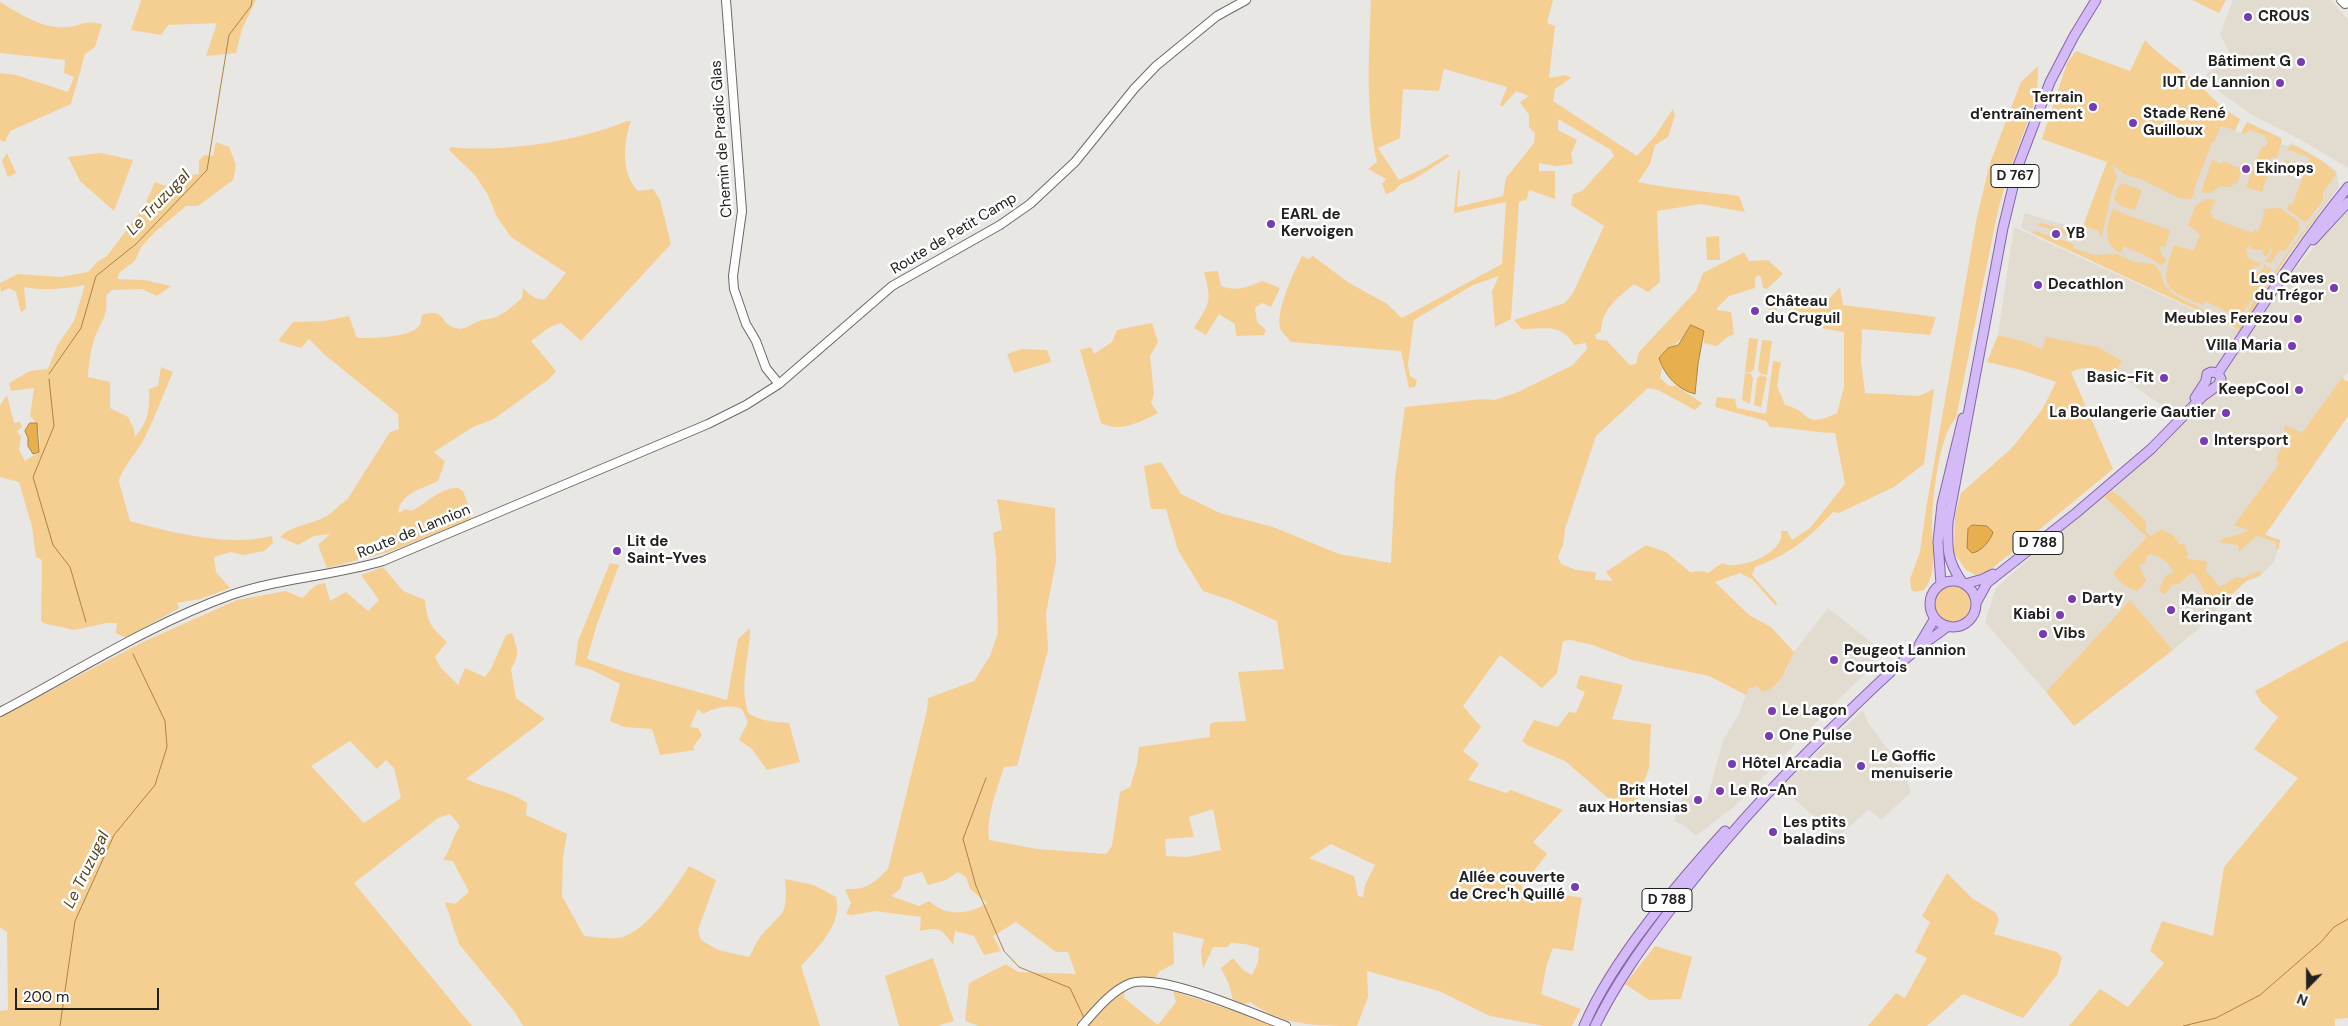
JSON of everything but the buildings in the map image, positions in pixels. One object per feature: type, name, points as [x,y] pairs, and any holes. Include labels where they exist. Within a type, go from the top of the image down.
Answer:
[{"type":"main road","name":"Chemin de Pradic Glas","points":[[726,0],[742,210],[733,276],[734,289],[746,324],[756,341],[766,368],[779,384]]},
{"type":"main road","name":"Route de Petit Camp","points":[[779,384],[891,287],[1000,225],[1030,204],[1064,173],[1134,89],[1156,66],[1218,16],[1246,0]]},
{"type":"main road","name":"D 767","points":[[1963,583],[1953,570],[1949,560],[1948,522],[2003,228],[2018,166],[2046,90],[2074,36],[2096,0]]},
{"type":"main road","points":[[2297,256],[2320,221],[2348,187]]},
{"type":"main road","points":[[2297,256],[2348,202]]},
{"type":"main road","name":"D 788","points":[[1976,603],[1988,583],[2130,466],[2210,384],[2209,373],[2218,373],[2297,256]]},
{"type":"main road","name":"D 767","points":[[1941,584],[1938,542],[1942,504],[1977,367]]},
{"type":"main road","name":"Route de Lannion","points":[[0,712],[199,607],[256,588],[350,571],[383,561],[708,424],[746,405],[779,384]]},
{"type":"main road","name":"D 788","points":[[1963,583],[1992,574],[2072,509],[2106,486]]},
{"type":"main road","points":[[1955,581],[1963,583],[1970,589],[1976,603],[1975,610],[1968,621],[1962,625],[1948,626],[1934,618],[1930,606],[1930,597],[1941,584],[1955,581]]},
{"type":"main road","name":"D 788","points":[[1914,651],[1934,618]]},
{"type":"main road","name":"D 788","points":[[1584,1026],[1616,969],[1694,866],[1729,827],[1873,688],[1914,651],[1948,626]]},
{"type":"main road","name":"D 788","points":[[1595,1026],[1612,990],[1635,956],[1700,870],[1769,790]]},
{"type":"main road","points":[[1082,1026],[1125,986],[1144,981],[1174,986],[1286,1026]]},
{"type":"shaded area","points":[[141,0],[256,0],[242,29],[236,53],[206,56],[217,23],[168,25],[161,35],[131,30]]},
{"type":"shaded area","points":[[1371,0],[1553,0],[1547,23],[1555,26],[1549,78],[1566,75],[1571,78],[1555,89],[1553,101],[1637,156],[1655,136],[1673,109],[1675,115],[1668,137],[1655,145],[1650,164],[1638,182],[1739,196],[1745,212],[1701,204],[1657,211],[1660,282],[1648,292],[1634,284],[1612,304],[1604,316],[1601,331],[1595,335],[1596,339],[1607,341],[1630,365],[1636,364],[1639,352],[1696,291],[1703,273],[1744,252],[1749,261],[1768,260],[1783,274],[1767,289],[1763,288],[1761,277],[1758,275],[1755,278],[1755,288],[1729,296],[1717,308],[1717,310],[1731,312],[1734,334],[1717,346],[1704,343],[1704,331],[1687,330],[1678,342],[1659,358],[1662,369],[1660,378],[1669,386],[1676,386],[1702,403],[1695,410],[1658,390],[1648,388],[1596,436],[1565,529],[1563,545],[1558,557],[1561,564],[1576,570],[1596,572],[1595,580],[1613,581],[1606,572],[1646,545],[1666,552],[1690,572],[1703,571],[1708,573],[1722,563],[1739,565],[1769,553],[1777,546],[1781,539],[1781,531],[1787,531],[1792,540],[1810,528],[1845,484],[1835,433],[1770,427],[1766,421],[1715,407],[1717,397],[1735,399],[1737,408],[1766,414],[1773,361],[1781,362],[1777,386],[1785,405],[1800,411],[1812,420],[1826,418],[1837,413],[1844,387],[1844,332],[1810,326],[1787,317],[1794,294],[1827,301],[1840,287],[1843,305],[1936,317],[1930,335],[1862,329],[1861,361],[1865,393],[1919,396],[1934,389],[1924,464],[1894,487],[1839,513],[1833,512],[1798,545],[1778,557],[1755,567],[1752,575],[1777,603],[1776,606],[1752,579],[1740,573],[1715,582],[1749,615],[1771,627],[1794,652],[1778,682],[1768,690],[1762,692],[1757,686],[1749,688],[1746,695],[1709,676],[1632,660],[1593,645],[1570,640],[1563,641],[1557,673],[1542,688],[1500,655],[1463,706],[1481,727],[1463,751],[1479,764],[1468,780],[1506,793],[1511,790],[1563,810],[1533,842],[1547,854],[1521,887],[1582,898],[1573,951],[1553,948],[1547,964],[1541,994],[1581,1009],[1572,1026],[1544,1026],[1490,1016],[1439,991],[1367,971],[1368,997],[1357,1026],[1314,1025],[1288,1020],[1275,1016],[1250,1002],[1244,1004],[1233,1000],[1229,984],[1221,968],[1233,958],[1243,970],[1252,975],[1258,962],[1259,948],[1231,943],[1227,947],[1213,947],[1203,969],[1201,951],[1204,939],[1173,932],[1174,964],[1160,971],[1154,980],[1125,989],[1124,998],[1158,1025],[1176,1002],[1173,991],[1247,1015],[1272,1026],[979,1026],[965,1021],[969,983],[1006,964],[1018,972],[1076,974],[1068,952],[1056,952],[1016,922],[993,936],[1001,951],[984,955],[974,936],[955,931],[953,945],[946,935],[939,930],[920,931],[921,917],[875,911],[853,915],[846,914],[851,903],[845,889],[869,885],[888,869],[927,710],[928,698],[974,681],[990,656],[998,633],[996,557],[993,533],[1002,530],[997,499],[1055,508],[1056,562],[1046,613],[1048,650],[1017,766],[1004,767],[995,794],[989,821],[989,840],[1037,849],[1106,854],[1112,846],[1120,792],[1130,787],[1137,764],[1139,747],[1210,737],[1210,724],[1215,722],[1246,721],[1238,672],[1284,669],[1277,621],[1230,600],[1203,591],[1178,550],[1166,509],[1151,509],[1144,466],[1161,462],[1181,494],[1220,513],[1273,527],[1339,554],[1391,563],[1395,479],[1405,407],[1483,399],[1495,400],[1518,392],[1573,365],[1587,349],[1586,343],[1574,345],[1564,333],[1558,330],[1545,328],[1522,329],[1514,320],[1565,303],[1573,293],[1604,226],[1571,205],[1573,194],[1582,191],[1614,156],[1611,150],[1558,119],[1558,130],[1577,140],[1571,154],[1573,164],[1555,166],[1539,163],[1539,171],[1555,171],[1555,199],[1529,190],[1527,199],[1519,202],[1511,319],[1495,327],[1492,291],[1499,276],[1473,285],[1414,320],[1408,364],[1410,376],[1417,380],[1415,387],[1409,388],[1401,351],[1291,342],[1282,332],[1279,323],[1282,304],[1302,256],[1308,259],[1313,256],[1349,283],[1386,303],[1402,318],[1502,264],[1506,202],[1454,213],[1458,171],[1460,171],[1457,207],[1503,196],[1506,178],[1534,143],[1535,133],[1529,127],[1529,115],[1520,102],[1529,96],[1516,91],[1502,107],[1500,105],[1507,87],[1444,69],[1439,91],[1403,89],[1400,138],[1378,148],[1399,180],[1447,154],[1450,156],[1413,180],[1401,184],[1394,191],[1386,194],[1382,184],[1386,179],[1368,169],[1377,162],[1369,102]],"holes":[[[1213,809],[1221,850],[1187,857],[1166,856],[1165,839],[1194,837],[1189,817]],[[1331,844],[1375,865],[1365,885],[1363,897],[1358,896],[1354,876],[1309,858]],[[922,872],[928,885],[946,880],[958,872],[966,877],[970,889],[987,903],[972,910],[958,913],[943,910],[929,901],[919,906],[891,896],[900,889],[904,877]]]},
{"type":"shaded area","points":[[2192,0],[2226,0],[2219,13]]},
{"type":"shaded area","name":"IUT de Lannion","points":[[2233,0],[2331,0],[2348,20],[2348,168],[2303,141],[2252,115],[2217,90],[2206,75],[2230,54],[2220,34]]},
{"type":"shaded area","points":[[0,2],[41,24],[50,26],[68,27],[91,22],[102,24],[95,47],[85,54],[71,104],[10,131],[5,142],[0,140],[0,73],[16,75],[68,92],[74,77],[64,73],[65,60],[0,53]]},
{"type":"shaded area","name":"Stade René Guilloux","points":[[2145,40],[2224,108],[2240,119],[2235,130],[2221,126],[2214,142],[2212,142],[2193,192],[2195,194],[2190,199],[2179,198],[2143,180],[2124,174],[2112,164],[2117,179],[2112,190],[2102,236],[2099,235],[2100,231],[2083,226],[2107,162],[2042,139],[2067,63],[2076,51],[2130,71]]},
{"type":"shaded area","points":[[2038,66],[2037,96],[2008,175],[1998,210],[1956,418],[1950,426],[1941,453],[1933,501],[1933,568],[1924,590],[1914,592],[1911,589],[1910,579],[1920,552],[1977,217],[1990,163],[2021,82]]},
{"type":"shaded area","points":[[2224,108],[2240,119],[2235,131],[2241,133],[2247,122],[2280,137],[2282,144],[2287,146],[2292,143],[2336,170],[2339,187],[2288,255],[2240,330],[2021,228],[2025,213],[2082,230],[2107,162]]},
{"type":"shaded area","points":[[631,121],[625,148],[626,167],[629,176],[632,184],[638,191],[653,189],[660,200],[671,244],[581,341],[561,323],[550,327],[531,341],[556,371],[549,379],[494,419],[473,427],[434,452],[445,462],[438,481],[407,496],[400,506],[398,513],[406,509],[411,511],[445,490],[458,488],[463,491],[472,515],[469,520],[389,552],[327,568],[318,545],[330,534],[314,536],[298,545],[280,537],[290,530],[325,517],[347,500],[390,432],[399,429],[398,414],[325,355],[309,339],[301,348],[278,341],[293,322],[324,321],[349,316],[357,338],[380,337],[399,335],[414,330],[420,325],[422,315],[429,313],[438,314],[450,326],[458,329],[464,328],[479,321],[496,317],[507,311],[522,298],[523,288],[536,298],[545,299],[566,273],[511,237],[497,217],[488,195],[475,175],[449,150],[451,147],[494,148],[540,144],[587,134]]},
{"type":"shaded area","points":[[2247,122],[2282,139],[2276,159],[2271,157],[2270,162],[2274,163],[2271,171],[2255,164],[2262,146],[2266,147],[2268,141],[2265,140],[2266,136],[2250,130],[2244,134],[2241,133]]},
{"type":"shaded area","points":[[216,142],[229,147],[236,165],[233,180],[198,206],[186,206],[155,232],[141,247],[135,261],[120,272],[117,279],[144,280],[171,286],[157,296],[142,289],[112,290],[106,296],[105,314],[92,347],[88,377],[110,382],[110,408],[128,417],[134,429],[135,437],[145,420],[149,403],[149,389],[158,386],[161,367],[173,372],[143,441],[125,467],[120,478],[119,482],[130,521],[182,534],[219,539],[255,539],[272,536],[273,543],[264,551],[244,555],[231,552],[214,557],[216,572],[230,588],[200,599],[177,603],[179,608],[126,638],[116,633],[117,623],[107,623],[74,630],[43,623],[41,620],[42,560],[36,557],[32,527],[19,482],[0,477],[0,405],[7,395],[14,423],[20,422],[22,427],[17,431],[21,437],[19,450],[25,461],[39,452],[39,432],[30,416],[34,388],[11,391],[9,383],[30,371],[48,369],[57,346],[74,321],[85,285],[54,289],[24,287],[26,308],[21,313],[16,292],[9,288],[1,292],[0,283],[18,274],[61,277],[88,272],[97,262],[107,256],[144,207],[155,182],[179,191],[192,175],[199,174],[199,161],[204,155],[213,156]]},
{"type":"shaded area","points":[[2291,145],[2323,162],[2336,175],[2323,192],[2323,200],[2307,221],[2303,221],[2287,209],[2289,204],[2292,205],[2305,171],[2284,162],[2285,160],[2306,168],[2310,158],[2289,150],[2286,151]]},
{"type":"shaded area","points":[[7,153],[16,173],[8,177],[2,161]]},
{"type":"shaded area","points":[[101,153],[133,160],[114,211],[80,181],[68,157]]},
{"type":"shaded area","points":[[2212,160],[2222,164],[2223,161],[2240,168],[2239,171],[2241,172],[2237,184],[2234,182],[2232,187],[2221,186],[2210,193],[2201,192]]},
{"type":"shaded area","points":[[2254,166],[2269,172],[2262,192],[2246,187]]},
{"type":"shaded area","points":[[2122,183],[2142,190],[2135,210],[2121,206],[2114,200],[2117,188]]},
{"type":"shaded area","points":[[2339,185],[2288,255],[2240,330],[2032,233],[2035,231],[2074,244],[2073,248],[2094,255],[2117,254],[2134,262],[2154,264],[2160,271],[2163,283],[2173,294],[2217,317],[2235,321],[2244,316],[2291,248]]},
{"type":"shaded area","points":[[2207,199],[2218,201],[2214,202],[2210,213],[2213,215],[2212,218],[2253,233],[2254,230],[2258,231],[2265,212],[2262,209],[2280,208],[2297,220],[2300,228],[2286,250],[2279,251],[2271,263],[2265,261],[2272,253],[2271,247],[2269,247],[2270,253],[2265,257],[2262,250],[2254,250],[2248,246],[2246,250],[2248,258],[2255,262],[2261,262],[2259,267],[2253,265],[2256,272],[2261,272],[2265,264],[2267,266],[2265,271],[2269,267],[2272,269],[2242,314],[2233,318],[2228,317],[2229,313],[2205,301],[2203,305],[2179,295],[2172,290],[2166,278],[2174,245],[2194,251],[2200,234],[2188,225],[2196,205]]},
{"type":"shaded area","points":[[2113,208],[2124,214],[2170,230],[2165,248],[2161,246],[2160,248],[2162,256],[2167,258],[2164,264],[2161,265],[2124,246],[2121,253],[2111,245],[2108,240],[2107,228]]},
{"type":"shaded area","points":[[2348,209],[2348,371],[2235,524],[2280,540],[2274,562],[2259,577],[2246,581],[2227,598],[2209,620],[2173,650],[2130,600],[2046,692],[1985,622],[1996,588],[2183,421],[2121,376],[2115,376],[2119,371],[2118,369],[2122,361],[2098,347],[2046,338],[2042,349],[2026,342],[1998,335],[2014,227],[2240,331]]},
{"type":"shaded area","points":[[2041,223],[2085,235],[2086,237],[2082,236],[2081,239],[2037,225]]},
{"type":"shaded area","points":[[1719,236],[1720,260],[1707,260],[1706,237]]},
{"type":"shaded area","points":[[1218,271],[1221,286],[1227,288],[1242,288],[1262,281],[1280,288],[1271,307],[1262,303],[1255,308],[1257,322],[1266,330],[1264,335],[1236,336],[1235,324],[1219,314],[1206,335],[1194,328],[1208,302],[1209,296],[1204,272]]},
{"type":"shaded area","points":[[1773,295],[1781,303],[1773,311],[1765,303]]},
{"type":"shaded area","points":[[1152,323],[1158,342],[1150,356],[1154,394],[1151,403],[1158,413],[1123,427],[1108,426],[1101,423],[1080,350],[1091,347],[1094,354],[1112,342],[1117,330]]},
{"type":"shaded area","points":[[1691,325],[1704,331],[1695,394],[1677,385],[1668,376],[1659,358],[1668,348],[1678,345]]},
{"type":"shaded area","points":[[1998,335],[2026,342],[2042,349],[2046,337],[2098,347],[2122,361],[2118,369],[2120,371],[2115,376],[2093,369],[2071,372],[2113,469],[1989,571],[1976,575],[1966,570],[1954,553],[1955,516],[1961,493],[2012,448],[2042,410],[2056,382],[2021,370],[1987,362]]},
{"type":"shaded area","points":[[1749,338],[1758,339],[1754,369],[1750,373],[1745,372]]},
{"type":"shaded area","points":[[1762,340],[1772,341],[1767,375],[1761,374],[1758,370]]},
{"type":"shaded area","points":[[1022,349],[1047,350],[1051,362],[1014,373],[1007,354]]},
{"type":"shaded area","points":[[1745,373],[1751,374],[1753,378],[1750,404],[1742,400]]},
{"type":"shaded area","points":[[1760,375],[1767,377],[1761,407],[1754,405],[1757,379]]},
{"type":"shaded area","points":[[2342,378],[2348,382],[2348,416],[2265,535],[2280,540],[2279,549],[2276,548],[2276,542],[2256,536],[2239,552],[2238,545],[2223,543],[2220,540],[2242,534],[2248,530],[2234,525],[2279,464],[2276,459],[2284,442],[2285,425],[2302,433]]},
{"type":"shaded area","points":[[30,423],[37,423],[39,452],[33,454],[28,446],[28,438],[25,431]]},
{"type":"shaded area","points":[[2112,491],[2122,498],[2146,522],[2146,532],[2151,536],[2162,529],[2174,536],[2179,544],[2184,544],[2188,553],[2187,559],[2207,561],[2206,571],[2220,587],[2237,577],[2243,578],[2260,571],[2261,575],[2246,581],[2221,605],[2210,599],[2192,572],[2180,583],[2172,585],[2165,594],[2159,591],[2165,576],[2174,572],[2163,560],[2148,554],[2145,563],[2139,565],[2146,581],[2137,591],[2126,586],[2113,573],[2147,537],[2104,496]]},
{"type":"shaded area","points":[[1972,525],[1987,526],[1993,532],[1985,545],[1972,553],[1967,548],[1968,529]]},
{"type":"shaded area","points":[[610,563],[619,565],[597,624],[587,659],[625,672],[727,700],[738,639],[750,628],[744,683],[749,714],[768,721],[789,723],[800,762],[767,770],[752,749],[739,740],[748,722],[742,709],[737,707],[722,707],[703,714],[698,709],[690,727],[698,728],[702,735],[693,747],[695,750],[660,755],[652,729],[624,727],[610,721],[620,684],[592,670],[575,665],[578,641]]},
{"type":"shaded area","points":[[383,567],[403,591],[425,600],[431,624],[447,642],[435,657],[441,668],[458,685],[465,668],[485,677],[491,669],[506,635],[512,633],[517,651],[516,659],[511,669],[516,698],[545,719],[466,779],[520,799],[527,803],[526,815],[567,834],[563,857],[562,896],[584,936],[614,938],[632,933],[651,917],[677,885],[689,866],[716,880],[698,930],[701,940],[718,950],[749,957],[759,938],[779,917],[785,907],[785,879],[814,885],[836,897],[836,917],[828,934],[801,966],[820,1026],[523,1026],[514,1011],[459,944],[445,902],[455,904],[469,892],[453,861],[443,860],[460,826],[450,814],[438,818],[354,883],[472,1026],[0,1026],[0,1011],[8,1010],[7,932],[0,927],[0,717],[143,642],[237,600],[286,591],[302,598],[316,585],[325,583],[330,601],[346,592],[368,611],[379,600],[361,575]],"holes":[[[350,741],[377,769],[386,760],[394,768],[401,798],[364,823],[311,766]]]},
{"type":"shaded area","points":[[1952,584],[1966,589],[1971,603],[1966,617],[1952,622],[1938,617],[1933,603],[1938,589]]},
{"type":"shaded area","points":[[2130,600],[2173,650],[2074,726],[2046,692]]},
{"type":"shaded area","points":[[1828,608],[1886,654],[1840,698],[1735,806],[1696,836],[1685,826],[1674,821],[1684,793],[1707,800],[1723,740],[1739,714],[1748,688],[1786,672],[1794,652]]},
{"type":"shaded area","points":[[2348,640],[2348,1018],[2335,1019],[2335,1026],[2069,1026],[2100,989],[2128,1007],[2164,963],[2150,951],[2162,921],[2213,936],[2224,867],[2298,778],[2254,749],[2278,717],[2261,702],[2255,691]]},
{"type":"shaded area","points":[[1580,675],[1623,685],[1612,719],[1651,724],[1649,768],[1636,804],[1618,803],[1608,798],[1565,761],[1527,745],[1522,741],[1534,720],[1558,727],[1569,712],[1576,713],[1585,692],[1576,688]]},
{"type":"shaded area","points":[[1863,710],[1869,724],[1905,772],[1911,792],[1881,820],[1869,809],[1838,837],[1796,801],[1784,784]]},
{"type":"shaded area","points":[[1947,873],[1973,899],[1995,912],[1999,919],[1994,934],[2057,952],[2062,958],[2057,975],[2023,1018],[1963,994],[1927,1026],[1868,1026],[1896,993],[1905,998],[1927,958],[1915,952],[1930,922],[1922,916]]},
{"type":"shaded area","points":[[1655,946],[1692,957],[1681,999],[1649,1000],[1625,984]]},
{"type":"shaded area","points":[[933,958],[954,1021],[937,1026],[899,1026],[885,976]]},
{"type":"waterway","name":"Le Truzugal","points":[[49,374],[81,328],[96,276],[136,244],[207,170],[229,35],[251,6],[252,0]]},
{"type":"waterway","name":"Le Truzugal","points":[[49,379],[54,426],[33,477],[53,545],[70,567],[86,622]]},
{"type":"waterway","name":"Le Truzugal","points":[[60,1026],[75,921],[114,835],[155,785],[167,747],[165,721],[133,654]]},
{"type":"waterway","points":[[986,778],[963,839],[976,886],[1004,951],[1019,967],[1070,988],[1085,1020]]},
{"type":"waterway","points":[[2183,1026],[2216,1018],[2260,995],[2321,942],[2334,927],[2348,919]]},
{"type":"place","name":"CROUS","points":[[2248,17]]},
{"type":"place","name":"Bâtiment G","points":[[2301,62]]},
{"type":"place","name":"IUT de Lannion","points":[[2280,83]]},
{"type":"place","name":"Terrain d'entraînement","points":[[2093,107]]},
{"type":"place","name":"Stade René Guilloux","points":[[2133,123]]},
{"type":"place","name":"Ekinops","points":[[2246,169]]},
{"type":"place","name":"EARL de Kervoigen","points":[[1271,224]]},
{"type":"place","name":"YB","points":[[2056,234]]},
{"type":"place","name":"Decathlon","points":[[2038,285]]},
{"type":"place","name":"Les Caves du Trégor","points":[[2334,288]]},
{"type":"place","name":"Château du Cruguil","points":[[1755,311]]},
{"type":"place","name":"Meubles Ferezou","points":[[2298,319]]},
{"type":"place","name":"Villa Maria","points":[[2292,346]]},
{"type":"place","name":"Basic-Fit","points":[[2164,378]]},
{"type":"place","name":"KeepCool","points":[[2299,390]]},
{"type":"place","name":"La Boulangerie Gautier","points":[[2226,413]]},
{"type":"place","name":"Intersport","points":[[2204,441]]},
{"type":"place","name":"Lit de Saint-Yves","points":[[617,551]]},
{"type":"place","name":"Darty","points":[[2072,599]]},
{"type":"place","name":"Manoir de Keringant","points":[[2171,610]]},
{"type":"place","name":"Kiabi","points":[[2060,615]]},
{"type":"place","name":"Vibs","points":[[2043,634]]},
{"type":"place","name":"Peugeot Lannion Courtois","points":[[1834,660]]},
{"type":"place","name":"Le Lagon","points":[[1772,711]]},
{"type":"place","name":"One Pulse","points":[[1769,736]]},
{"type":"place","name":"Hôtel Arcadia","points":[[1732,764]]},
{"type":"place","name":"Le Goffic menuiserie","points":[[1861,766]]},
{"type":"place","name":"Le Ro-An","points":[[1720,791]]},
{"type":"place","name":"Brit Hotel aux Hortensias","points":[[1698,800]]},
{"type":"place","name":"Les ptits baladins","points":[[1773,832]]},
{"type":"place","name":"Allée couverte de Crec'h Quillé","points":[[1575,887]]}]
